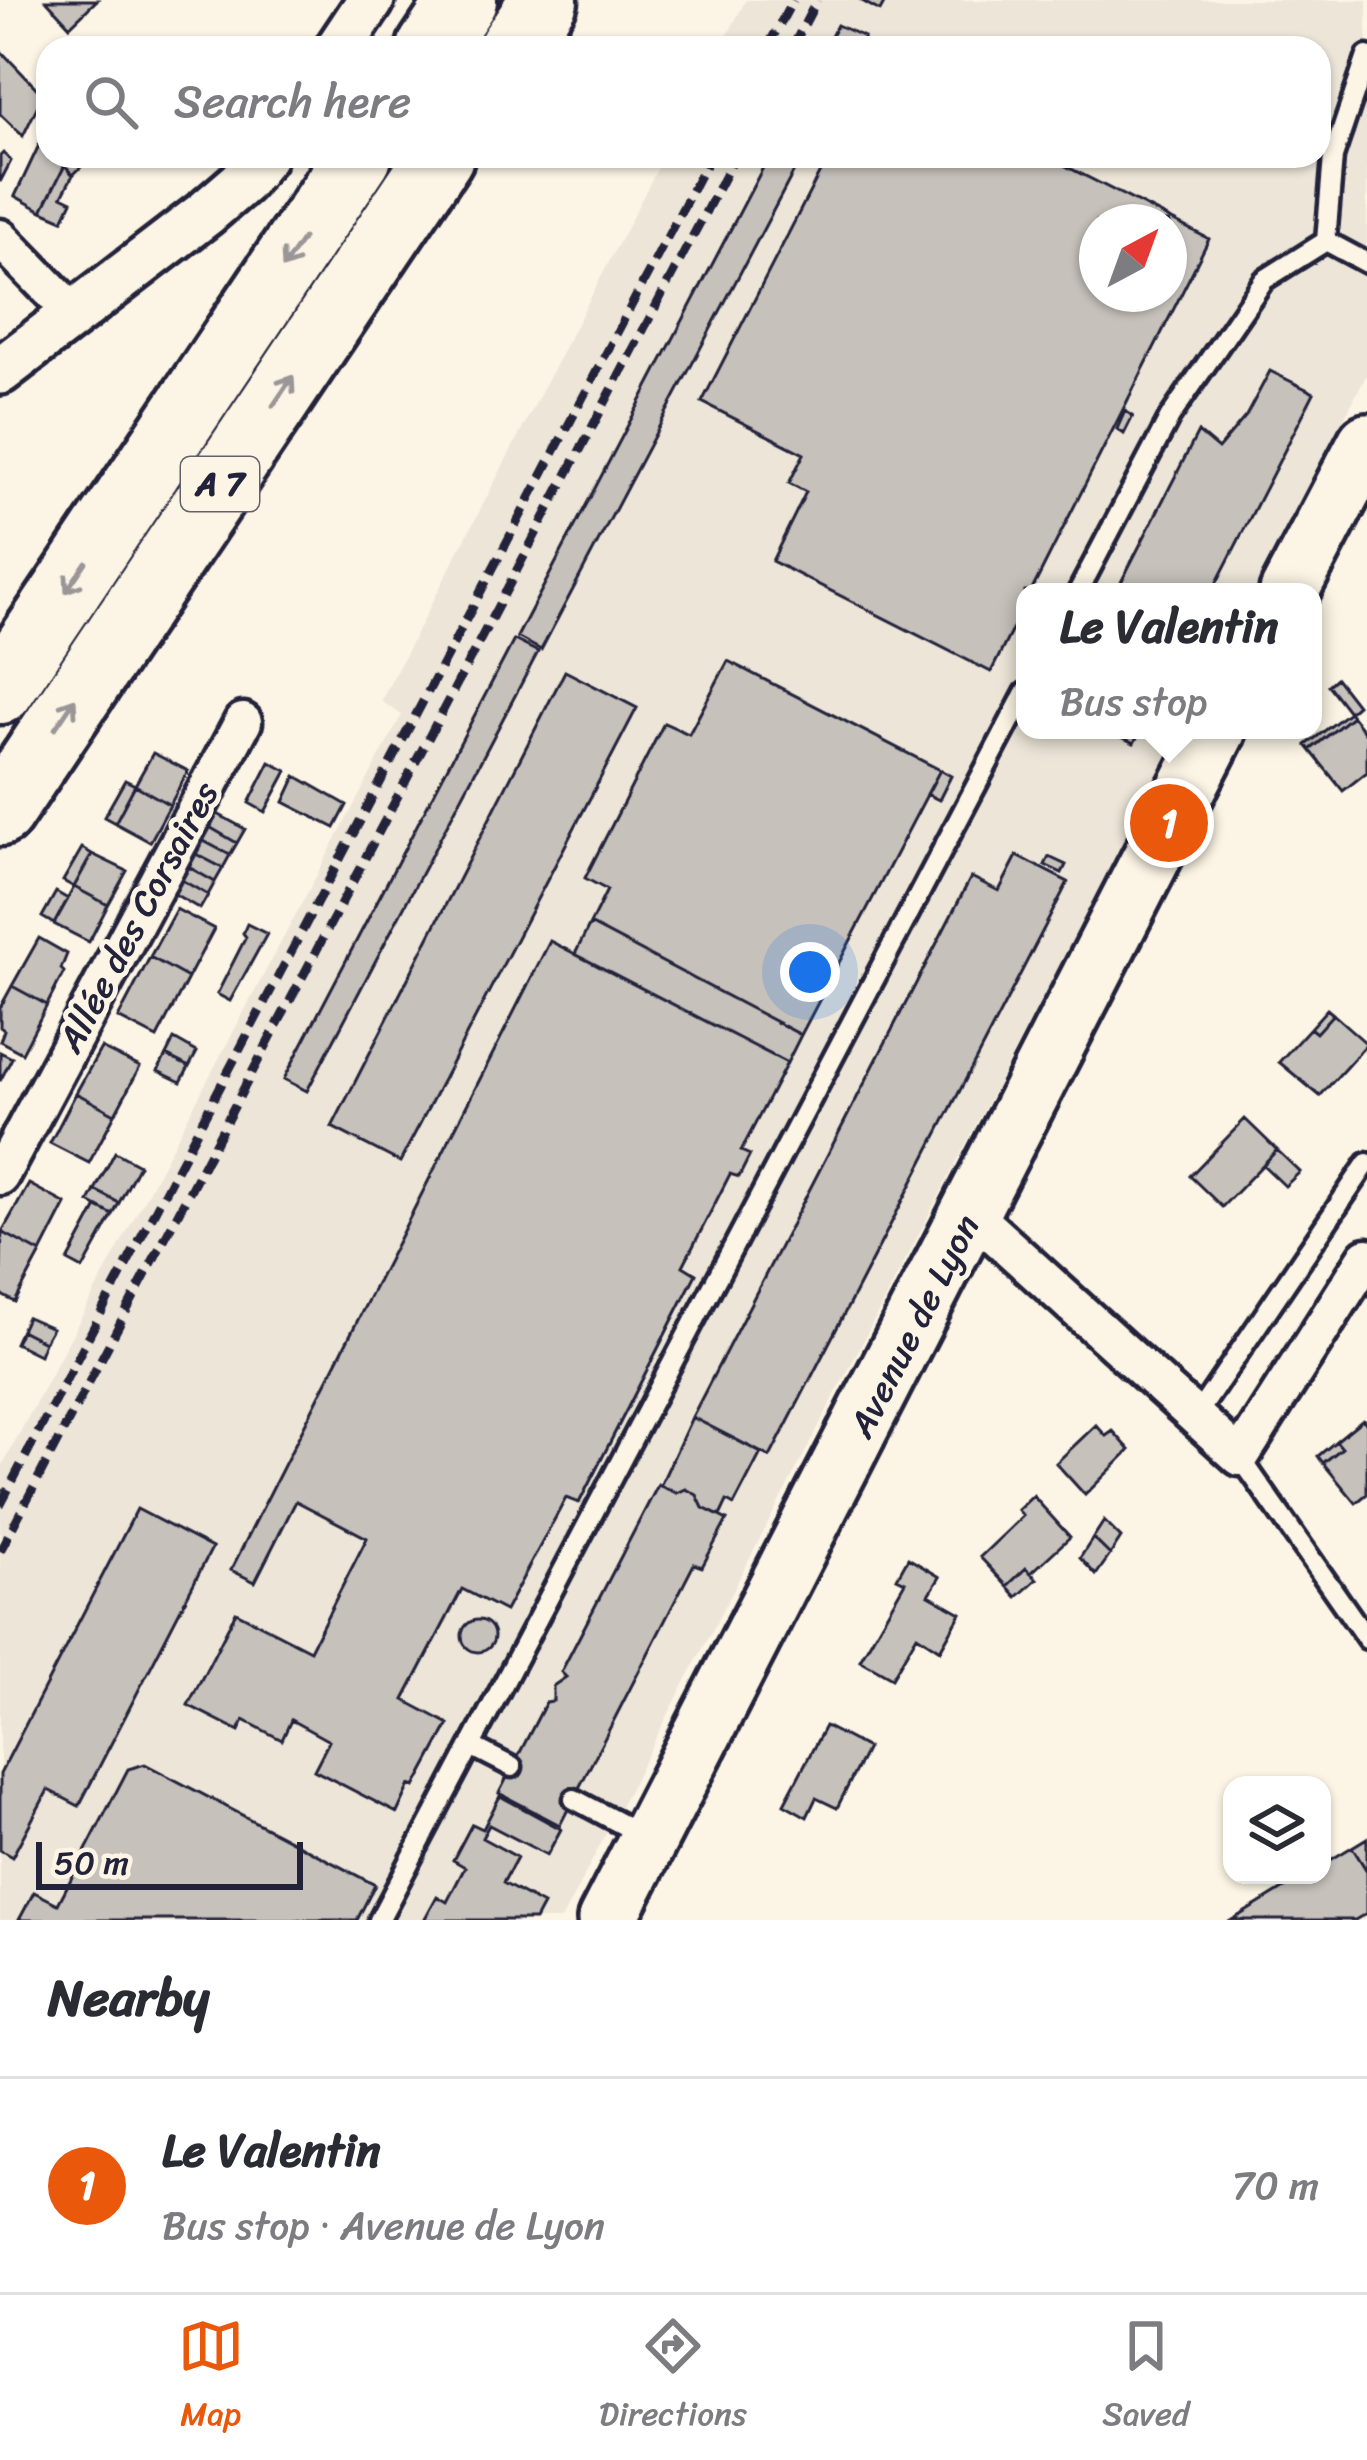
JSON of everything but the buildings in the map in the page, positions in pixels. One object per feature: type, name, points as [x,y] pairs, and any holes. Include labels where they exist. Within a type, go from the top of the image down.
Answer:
[{"type":"highway","points":[[439,36],[464,0]]},
{"type":"highway","points":[[520,36],[544,0]]},
{"type":"highway","name":"A 7","points":[[0,689],[350,168]]},
{"type":"highway","name":"A 7","points":[[0,812],[432,168]]},
{"type":"main road","points":[[1294,583],[1367,443]]},
{"type":"main road","name":"Avenue de Lyon","points":[[607,1920],[1212,739]]},
{"type":"street","points":[[347,36],[371,0]]},
{"type":"street","points":[[0,371],[206,213],[253,168]]},
{"type":"street","points":[[0,238],[75,314]]},
{"type":"street","name":"Allée des Corsaires","points":[[0,1176],[243,722]]},
{"type":"street","points":[[972,1214],[1240,1457],[1367,1257]]},
{"type":"lane","points":[[1326,241],[1333,158],[1367,56]]},
{"type":"lane","points":[[1326,241],[1367,262]]},
{"type":"lane","points":[[1083,583],[1170,417],[1264,280],[1326,241]]},
{"type":"lane","points":[[379,1920],[1016,710]]},
{"type":"lane","points":[[1201,1420],[1367,1163]]},
{"type":"lane","points":[[1240,1457],[1367,1639]]},
{"type":"lane","points":[[471,1746],[512,1767]]},
{"type":"lane","points":[[574,1799],[650,1838]]},
{"type":"shaded area","points":[[746,0],[1367,0],[1367,374],[1259,583],[1016,583],[1016,739],[1177,739],[561,1920],[0,1920],[0,1470],[402,715],[381,701],[658,168],[1331,168],[1331,36],[727,36]]},
{"type":"railway","points":[[774,36],[793,0]]},
{"type":"railway","points":[[798,36],[817,0]]},
{"type":"railway","points":[[0,1505],[704,168]]},
{"type":"railway","points":[[0,1551],[729,168]]},
{"type":"place","name":"Le Valentin","points":[[1169,823]]}]
